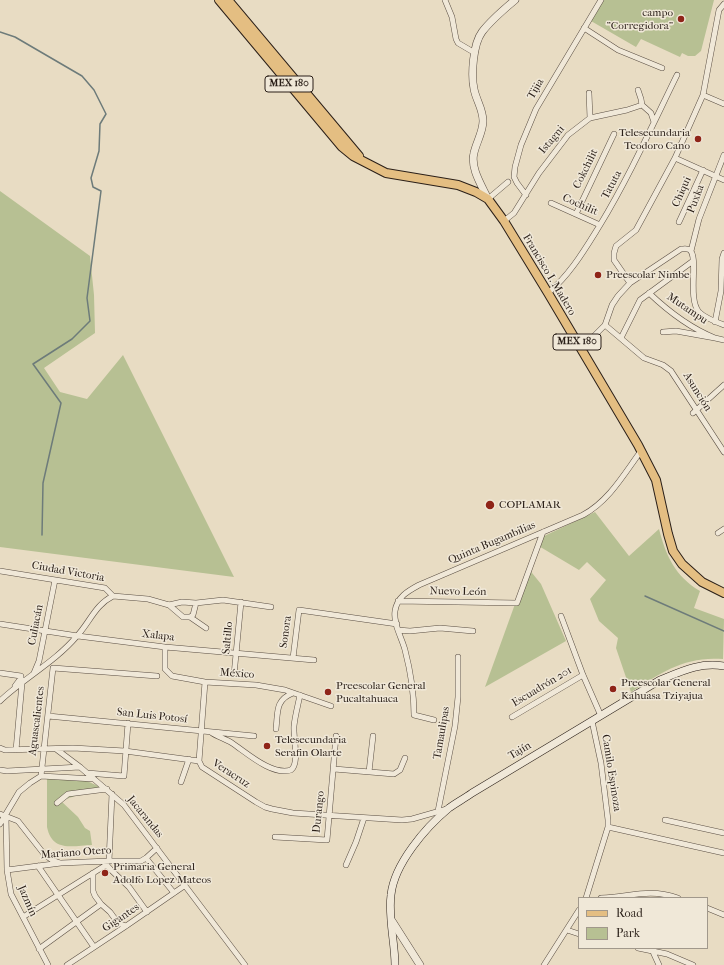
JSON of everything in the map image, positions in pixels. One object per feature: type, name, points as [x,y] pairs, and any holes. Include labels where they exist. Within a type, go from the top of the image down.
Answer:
[{"type":"main road","name":"MEX 180","points":[[219,0],[255,39]]},
{"type":"main road","name":"MEX 180","points":[[228,0],[255,39]]},
{"type":"main road","points":[[488,199],[472,161],[483,120],[482,112],[474,91],[473,65],[481,34],[498,15],[515,0]]},
{"type":"main road","name":"Francisco I. Madero","points":[[255,39],[342,148],[353,156],[386,173],[458,185],[476,192],[488,199],[504,221],[548,293],[641,451],[656,480],[668,534],[674,551],[682,564],[702,582],[724,593]]},
{"type":"main road","name":"Tajín","points":[[395,965],[390,904],[394,878],[403,862],[429,828],[450,808],[660,680],[690,667],[702,665],[724,666]]},
{"type":"main road","points":[[392,921],[420,965]]},
{"type":"street","points":[[445,0],[452,17],[458,43],[475,53]]},
{"type":"street","name":"Tijia","points":[[526,195],[516,183],[514,177],[521,145],[536,109],[601,0]]},
{"type":"street","points":[[630,283],[614,260],[616,246],[636,230],[674,158],[704,92],[719,10],[724,4]]},
{"type":"street","points":[[584,28],[618,50],[662,68]]},
{"type":"street","name":"Tatuta","points":[[548,293],[574,265],[585,250],[620,192],[677,75]]},
{"type":"street","points":[[638,90],[642,99],[642,105],[651,113],[654,122]]},
{"type":"street","points":[[704,92],[724,104]]},
{"type":"street","points":[[589,93],[590,118]]},
{"type":"street","name":"Istagni","points":[[504,221],[514,213],[539,173],[568,135],[590,118],[627,110],[642,105]]},
{"type":"street","name":"Cokchilit","points":[[576,214],[614,134]]},
{"type":"street","name":"Puxka","points":[[691,251],[699,219],[724,155]]},
{"type":"street","points":[[674,158],[724,180]]},
{"type":"street","name":"Chiqui","points":[[679,222],[703,170]]},
{"type":"street","points":[[488,199],[508,182]]},
{"type":"street","name":"Cochilit","points":[[551,203],[600,225]]},
{"type":"street","points":[[580,347],[605,325],[612,306],[618,296],[630,283],[681,250],[686,249],[691,251],[693,261],[693,293],[699,311],[715,322],[724,325]]},
{"type":"street","points":[[715,322],[721,291],[722,259],[724,253]]},
{"type":"street","points":[[621,338],[640,300],[693,261]]},
{"type":"street","name":"Mutampu","points":[[649,293],[665,308],[684,321],[715,338]]},
{"type":"street","name":"Asunción","points":[[605,325],[644,358],[663,365],[671,371],[695,411],[724,452]]},
{"type":"street","name":"Mutampu","points":[[663,332],[676,331],[724,340]]},
{"type":"street","points":[[695,411],[724,385]]},
{"type":"street","name":"Quinta Bugambilias","points":[[398,601],[404,593],[419,585],[594,509],[606,497],[641,451]]},
{"type":"street","points":[[718,533],[724,529]]},
{"type":"street","name":"Nuevo León","points":[[398,601],[518,603],[543,532]]},
{"type":"street","name":"Ciudad Victoria","points":[[0,571],[105,588],[113,596],[148,599],[169,604],[223,600],[272,607]]},
{"type":"street","name":"Culiacán","points":[[34,674],[39,661],[55,580]]},
{"type":"street","points":[[0,701],[78,636],[100,605],[113,596]]},
{"type":"street","points":[[398,601],[394,612],[396,624],[405,649],[414,692],[414,715],[434,720]]},
{"type":"street","name":"Saltillo","points":[[234,675],[241,602]]},
{"type":"street","points":[[190,617],[193,615],[196,603]]},
{"type":"street","points":[[169,604],[183,617],[190,617],[206,628]]},
{"type":"street","name":"Sonora","points":[[293,658],[299,610],[396,624]]},
{"type":"street","name":"Escuadrón 201","points":[[561,616],[583,675],[601,716]]},
{"type":"street","name":"Xalapa","points":[[0,624],[165,647],[314,660]]},
{"type":"street","points":[[398,630],[410,631],[440,628],[474,631]]},
{"type":"street","name":"México","points":[[165,647],[165,669],[172,676],[205,682],[256,685],[293,693],[331,706]]},
{"type":"street","name":"Tamaulipas","points":[[438,811],[455,726],[458,697],[458,658]]},
{"type":"street","name":"Aguascalientes","points":[[41,776],[53,668],[157,676]]},
{"type":"street","points":[[0,673],[21,676],[13,689]]},
{"type":"street","name":"Escuadrón 201","points":[[512,717],[583,675]]},
{"type":"street","points":[[199,761],[205,682]]},
{"type":"street","points":[[16,750],[22,683]]},
{"type":"street","points":[[276,729],[281,701],[284,697],[293,693]]},
{"type":"street","points":[[212,732],[272,768],[280,771],[291,770],[295,766],[296,755],[294,729],[300,695]]},
{"type":"street","name":"San Luis Potosí","points":[[48,716],[254,736]]},
{"type":"street","name":"Camilo Espinoza","points":[[586,897],[608,827],[602,763],[592,721]]},
{"type":"street","points":[[86,773],[124,776],[128,723]]},
{"type":"street","name":"Durango","points":[[275,837],[327,840],[336,736]]},
{"type":"street","points":[[369,772],[373,736]]},
{"type":"street","name":"Veracruz","points":[[0,748],[5,750],[72,748],[125,751],[199,761],[202,767],[265,807],[293,813],[402,820],[412,819],[450,808]]},
{"type":"street","name":"Jacarandas","points":[[56,749],[108,790],[124,805],[245,965]]},
{"type":"street","points":[[334,769],[394,774],[400,770],[405,758]]},
{"type":"street","points":[[181,782],[188,759]]},
{"type":"street","points":[[0,770],[7,772],[41,768],[80,767]]},
{"type":"street","points":[[0,824],[3,815],[19,792],[41,776],[94,779]]},
{"type":"street","points":[[57,803],[68,794],[108,790]]},
{"type":"street","points":[[23,918],[93,873],[106,862],[112,794]]},
{"type":"street","points":[[3,815],[18,821],[44,854],[52,860],[61,863]]},
{"type":"street","name":"Jazmín","points":[[3,815],[7,870],[11,894],[48,965]]},
{"type":"street","points":[[346,866],[364,818]]},
{"type":"street","points":[[665,820],[724,833]]},
{"type":"street","points":[[608,827],[724,852]]},
{"type":"street","points":[[157,848],[146,858],[174,893]]},
{"type":"street","name":"Mariano Otero","points":[[7,870],[61,863],[140,861],[146,858]]},
{"type":"street","points":[[106,862],[129,887],[148,912]]},
{"type":"street","points":[[38,866],[94,947]]},
{"type":"street","points":[[93,873],[93,891],[101,904],[110,912],[118,923],[126,926]]},
{"type":"street","name":"Gigantes","points":[[67,965],[148,912],[184,886]]},
{"type":"street","points":[[610,897],[648,892],[674,897]]},
{"type":"street","points":[[39,949],[101,904]]},
{"type":"street","points":[[708,908],[724,915]]},
{"type":"street","points":[[544,965],[578,912]]},
{"type":"street","points":[[567,930],[578,934]]},
{"type":"street","points":[[642,949],[667,954],[693,965]]},
{"type":"street","points":[[653,952],[659,965]]},
{"type":"green space","points":[[604,0],[714,0],[701,51],[695,56],[688,56],[682,53],[680,57],[641,39],[636,47],[591,21]]},
{"type":"green space","points":[[0,191],[90,256],[94,295],[95,333],[44,368],[60,392],[87,399],[123,355],[234,577],[0,547]]},
{"type":"green space","points":[[595,512],[629,556],[659,529],[668,557],[684,579],[700,591],[694,608],[724,619],[723,659],[697,660],[685,663],[664,672],[631,692],[616,648],[618,638],[599,621],[590,599],[606,580],[587,562],[579,570],[537,545],[540,538]]},
{"type":"green space","points":[[528,568],[541,584],[566,641],[485,687]]},
{"type":"green space","points":[[47,778],[87,781],[100,787],[61,801],[78,817],[85,828],[90,831],[92,845],[64,846],[53,840],[47,827]]},
{"type":"waterway","points":[[0,32],[15,37],[82,76],[94,90],[106,114],[100,124],[99,151],[91,178],[93,187],[101,191],[87,298],[90,321],[72,339],[33,364],[61,403],[43,483],[42,535]]},
{"type":"waterway","points":[[645,596],[724,631]]},
{"type":"place","name":"campo \"Corregidora\"","points":[[681,19]]},
{"type":"place","name":"Telesecundaria Teodoro Cano","points":[[698,139]]},
{"type":"place","name":"Preescolar Nimbe","points":[[598,275]]},
{"type":"place","name":"COPLAMAR","points":[[490,505]]},
{"type":"place","name":"Preescolar General Kahuasa Tziyajua","points":[[613,689]]},
{"type":"place","name":"Preescolar General Pucaltahuaca","points":[[328,692]]},
{"type":"place","name":"Telesecundaria Serafin Olarte","points":[[267,746]]},
{"type":"place","name":"Primaria General Adolfo Lopez Mateos","points":[[105,873]]}]
